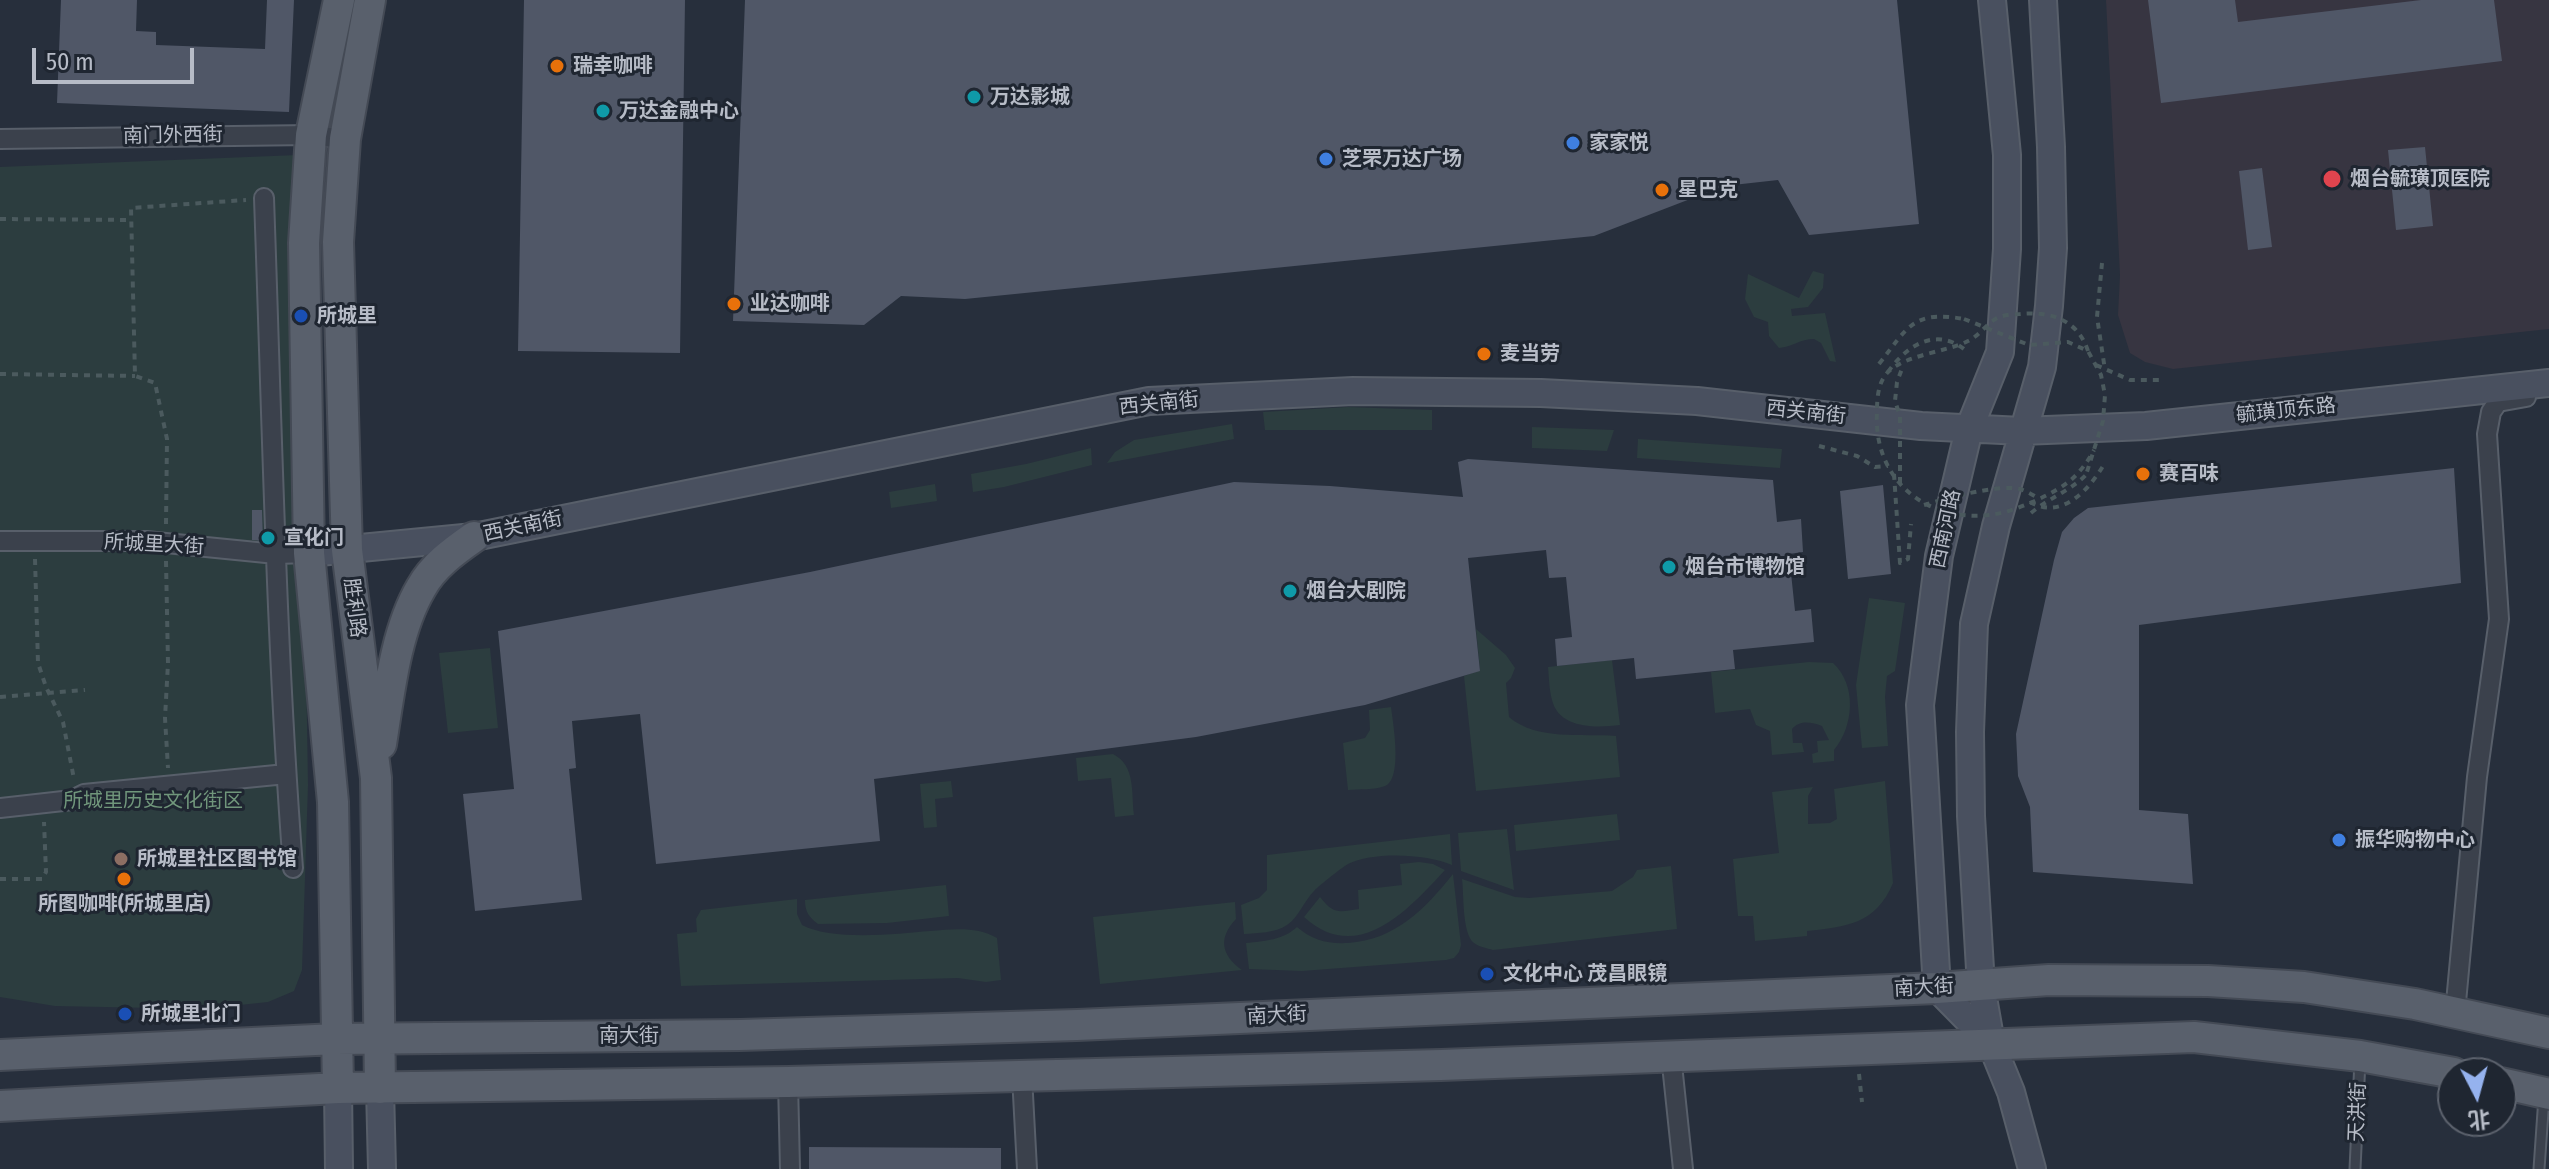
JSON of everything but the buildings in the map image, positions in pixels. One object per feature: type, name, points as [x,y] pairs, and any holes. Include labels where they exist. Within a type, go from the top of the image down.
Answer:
[{"type":"main road","name":"胜利路","points":[[339,0],[311,135],[304,243],[309,553],[333,802],[339,1169]]},
{"type":"main road","name":"胜利路","points":[[370,0],[345,139],[338,242],[347,550],[376,778],[382,1169]]},
{"type":"main road","name":"西南河路","points":[[1937,988],[1920,705],[1939,556],[1969,429],[2000,352],[2007,249],[2007,155],[1992,0]]},
{"type":"main road","points":[[2032,1169],[2011,1092],[1991,1043],[1981,986],[1971,816],[1970,732],[1974,624],[1996,526],[2042,367],[2053,248],[2043,0]]},
{"type":"main road","name":"毓璜顶东路","points":[[2022,431],[2146,426],[2549,383]]},
{"type":"main road","name":"西关南街","points":[[309,553],[474,537],[1149,401],[1353,391],[1541,393],[1697,401],[1921,426],[2022,431]]},
{"type":"main road","points":[[376,778],[390,690],[408,616],[421,588],[434,570],[474,537]]},
{"type":"main road","name":"南大街","points":[[0,1055],[336,1039],[740,1035],[1077,1025],[1981,986],[2049,980],[2208,981],[2304,987],[2415,1004],[2549,1033]]},
{"type":"main road","points":[[1937,988],[1991,1043]]},
{"type":"main road","points":[[0,1106],[338,1088],[788,1082],[1441,1065],[2194,1037],[2360,1056],[2437,1070]]},
{"type":"main road","points":[[2517,1087],[2547,1094]]},
{"type":"street","name":"南门外西街","points":[[0,139],[311,135],[345,139]]},
{"type":"street","points":[[264,198],[276,554],[293,868]]},
{"type":"street","points":[[2455,1013],[2477,777],[2499,619],[2487,434],[2491,412],[2498,402],[2549,395]]},
{"type":"street","name":"所城里大街","points":[[0,541],[165,543],[276,554],[309,553]]},
{"type":"street","points":[[0,808],[77,798],[84,794],[286,774]]},
{"type":"street","points":[[1671,1055],[1683,1169]]},
{"type":"street","points":[[1022,1076],[1027,1169]]},
{"type":"street","points":[[788,1082],[790,1169]]},
{"type":"lane","name":"天洪街","points":[[2355,1169],[2360,1056]]},
{"type":"lane","points":[[2539,1169],[2547,1094]]},
{"type":"path","points":[[135,376],[131,208],[264,198]]},
{"type":"path","points":[[0,219],[131,220]]},
{"type":"path","points":[[2102,263],[2097,317],[2105,370]]},
{"type":"path","points":[[1888,372],[1936,350],[1968,341],[1997,318],[2007,316],[2034,313],[2059,316],[2084,337],[2101,375],[2105,395],[2103,421],[2086,475],[2074,487],[2031,513]]},
{"type":"path","points":[[1879,364],[1906,329],[1925,318],[1941,315],[1987,327],[2029,345],[2068,342],[2088,351]]},
{"type":"path","points":[[1964,349],[1956,343],[1933,338],[1910,348],[1899,357],[1878,391],[1875,430],[1881,456],[1900,483],[1924,505],[1960,516],[1996,514],[2030,502],[2070,481],[2094,450]]},
{"type":"path","points":[[1900,483],[1900,416],[1895,401],[1897,382],[1904,364]]},
{"type":"path","points":[[2096,365],[2130,380],[2164,380]]},
{"type":"path","points":[[0,374],[135,376],[155,383],[167,439],[165,543],[168,663],[165,718],[167,766],[173,785]]},
{"type":"path","points":[[1819,446],[1857,456],[1875,467],[1888,466]]},
{"type":"path","points":[[2030,502],[2045,508],[2075,500],[2087,490],[2103,466]]},
{"type":"path","points":[[1894,474],[1900,563],[1908,559],[1911,524]]},
{"type":"path","points":[[1924,505],[1999,490],[2020,489],[2038,498]]},
{"type":"path","points":[[35,541],[38,663],[63,722],[77,798]]},
{"type":"path","points":[[0,697],[85,690]]},
{"type":"path","points":[[0,879],[42,879],[46,872],[44,803]]},
{"type":"path","points":[[1859,1074],[1862,1102]]},
{"type":"shaded area","name":"烟台毓璜顶医院","points":[[2106,0],[2549,0],[2549,329],[2173,369],[2145,362],[2130,353],[2118,315],[2120,275]]},
{"type":"green space","name":"所城里历史文化街区","points":[[298,155],[308,785],[302,970],[294,991],[268,1002],[221,1007],[55,1006],[0,997],[0,167]]},
{"type":"green space","points":[[1813,271],[1824,274],[1823,288],[1808,307],[1791,309],[1792,316],[1825,313],[1836,362],[1830,361],[1821,343],[1814,339],[1779,348],[1769,336],[1768,322],[1754,317],[1745,299],[1748,274],[1799,298]]},
{"type":"green space","points":[[1348,407],[1432,410],[1432,430],[1265,430],[1263,412]]},
{"type":"green space","points":[[1232,424],[1234,439],[1107,463],[1115,452],[1134,440]]},
{"type":"green space","points":[[1532,427],[1614,430],[1607,451],[1532,448]]},
{"type":"green space","points":[[1638,439],[1782,449],[1780,468],[1637,458]]},
{"type":"green space","points":[[1091,448],[1092,465],[973,492],[971,474]]},
{"type":"green space","points":[[935,484],[937,501],[891,508],[889,492]]},
{"type":"green space","points":[[1869,598],[1905,603],[1895,671],[1887,676],[1888,746],[1862,748],[1856,685]]},
{"type":"green space","points":[[1476,629],[1506,655],[1515,668],[1506,683],[1509,717],[1520,725],[1546,733],[1616,736],[1620,777],[1476,791],[1464,676],[1480,670]]},
{"type":"green space","points":[[490,648],[498,728],[448,733],[439,653]]},
{"type":"green space","points":[[1612,660],[1620,725],[1590,726],[1562,717],[1552,700],[1548,667]]},
{"type":"green space","points":[[1809,662],[1833,663],[1846,682],[1849,718],[1834,750],[1834,761],[1813,763],[1812,754],[1818,752],[1817,741],[1829,740],[1822,726],[1806,723],[1792,729],[1793,743],[1802,743],[1804,752],[1772,755],[1770,731],[1756,725],[1750,709],[1715,713],[1711,672]]},
{"type":"green space","points":[[1391,707],[1396,750],[1391,781],[1372,789],[1348,790],[1343,743],[1365,738],[1370,730],[1369,710]]},
{"type":"green space","points":[[1113,754],[1126,765],[1129,773],[1134,815],[1115,817],[1111,778],[1078,781],[1076,758]]},
{"type":"green space","points":[[951,781],[953,797],[935,799],[937,827],[924,828],[920,784]]},
{"type":"green space","points":[[1885,781],[1893,883],[1878,907],[1847,925],[1807,931],[1807,936],[1755,941],[1753,916],[1738,916],[1733,859],[1779,853],[1772,792],[1813,787],[1808,796],[1808,824],[1830,823],[1837,819],[1834,789]]},
{"type":"green space","points":[[1617,814],[1620,840],[1516,851],[1514,825]]},
{"type":"green space","points":[[1507,829],[1514,890],[1461,871],[1458,833]]},
{"type":"green space","points":[[1450,834],[1452,865],[1429,858],[1400,856],[1359,860],[1345,866],[1317,888],[1287,925],[1272,931],[1244,934],[1241,905],[1259,898],[1267,890],[1267,855]]},
{"type":"green space","points":[[1419,862],[1445,870],[1415,901],[1381,927],[1363,934],[1344,936],[1324,931],[1304,917],[1320,897],[1337,911],[1359,909],[1358,890],[1402,885],[1400,864]]},
{"type":"green space","points":[[1671,866],[1677,929],[1493,950],[1474,943],[1467,931],[1462,879],[1515,897],[1529,898],[1612,891],[1633,877],[1637,870]]},
{"type":"green space","points":[[1453,874],[1461,945],[1454,958],[1302,971],[1249,969],[1246,943],[1280,937],[1297,927],[1314,938],[1333,943],[1365,941],[1380,936],[1420,910]]},
{"type":"green space","points":[[946,885],[949,916],[887,923],[818,924],[808,914],[805,904],[805,900]]},
{"type":"green space","points":[[797,899],[797,914],[802,925],[830,933],[882,935],[956,929],[989,934],[997,938],[1001,980],[986,982],[958,978],[681,986],[677,934],[697,932],[696,919],[701,910]]},
{"type":"green space","points":[[1235,902],[1236,919],[1226,933],[1224,946],[1242,970],[1100,984],[1093,917]]},
{"type":"place","name":"瑞幸咖啡","points":[[557,66]]},
{"type":"place","name":"万达影城","points":[[974,97]]},
{"type":"place","name":"万达金融中心","points":[[603,111]]},
{"type":"place","name":"家家悦","points":[[1573,143]]},
{"type":"place","name":"芝罘万达广场","points":[[1326,159]]},
{"type":"place","name":"烟台毓璜顶医院","points":[[2332,179]]},
{"type":"place","name":"星巴克","points":[[1662,190]]},
{"type":"place","name":"业达咖啡","points":[[734,304]]},
{"type":"place","name":"所城里","points":[[301,316]]},
{"type":"place","name":"麦当劳","points":[[1484,354]]},
{"type":"place","name":"赛百味","points":[[2143,474]]},
{"type":"place","name":"宣化门","points":[[268,538]]},
{"type":"place","name":"烟台市博物馆","points":[[1669,567]]},
{"type":"place","name":"烟台大剧院","points":[[1290,591]]},
{"type":"place","name":"振华购物中心","points":[[2339,840]]},
{"type":"place","name":"所城里社区图书馆","points":[[121,859]]},
{"type":"place","name":"所图咖啡(所城里店)","points":[[124,879]]},
{"type":"place","name":"文化中心 茂昌眼镜","points":[[1487,974]]},
{"type":"place","name":"所城里北门","points":[[125,1014]]}]
